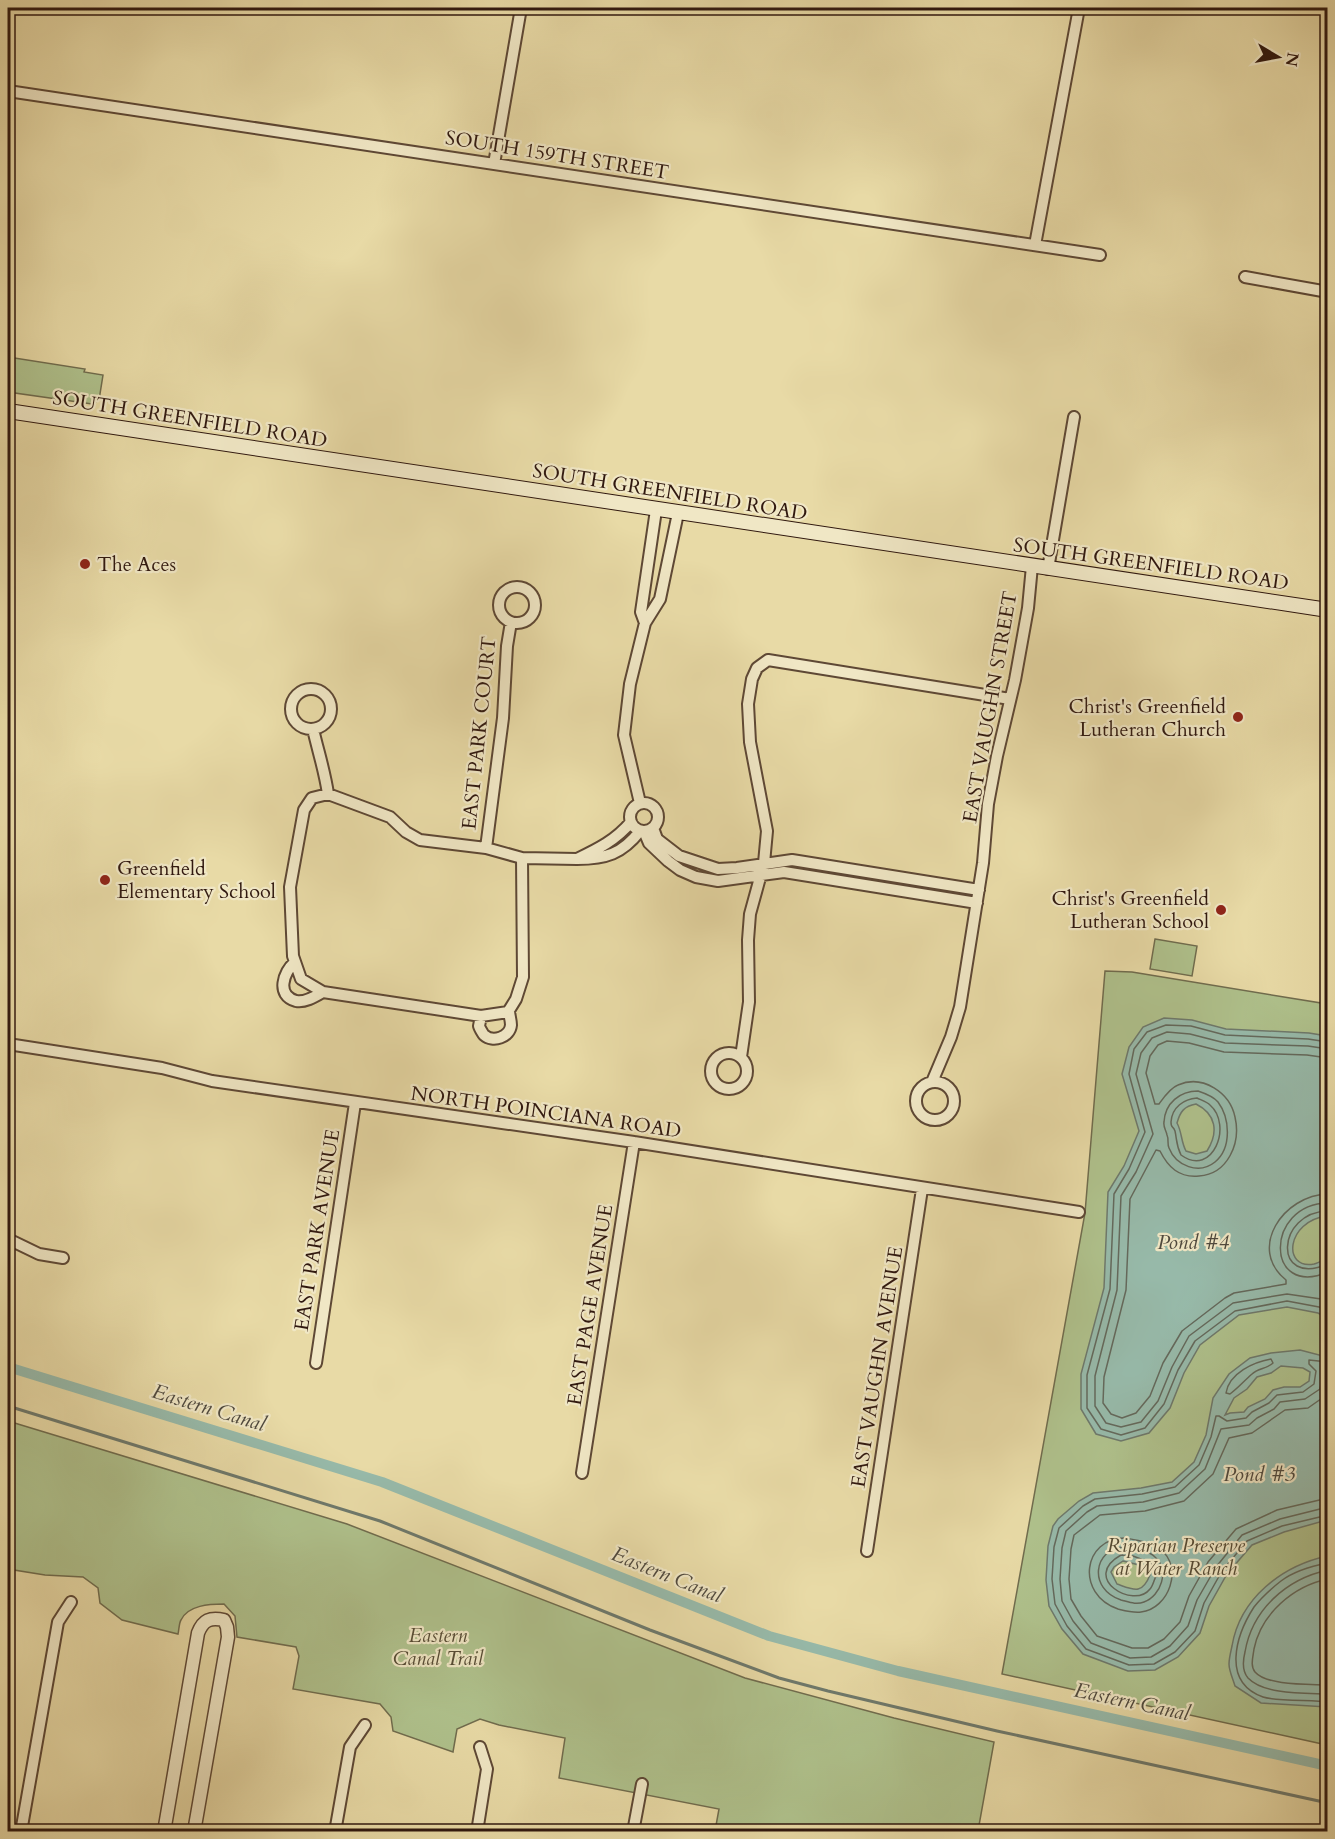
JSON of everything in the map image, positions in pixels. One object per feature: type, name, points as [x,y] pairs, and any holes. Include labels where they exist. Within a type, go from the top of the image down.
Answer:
[{"type":"main road","name":"SOUTH GREENFIELD ROAD","points":[[8,411],[1328,610]]},
{"type":"street","points":[[494,164],[521,8]]},
{"type":"street","points":[[1035,245],[1079,8]]},
{"type":"street","name":"SOUTH 159TH STREET","points":[[8,91],[1100,255]]},
{"type":"street","points":[[1245,278],[1328,292]]},
{"type":"street","points":[[1048,568],[1074,417]]},
{"type":"street","points":[[645,623],[641,612],[656,510]]},
{"type":"street","points":[[639,803],[624,735],[630,684],[645,623],[660,598],[678,513]]},
{"type":"street","name":"EAST VAUGHN STREET","points":[[932,1082],[951,1037],[960,1007],[983,863],[988,804],[1028,608],[1032,566]]},
{"type":"street","points":[[647,569],[666,572]]},
{"type":"street","name":"EAST PARK COURT","points":[[486,848],[503,718],[507,646],[511,622]]},
{"type":"street","points":[[741,1058],[749,1002],[750,914],[764,863],[766,831],[750,742],[751,688],[757,668],[768,660],[1010,699]]},
{"type":"street","points":[[313,729],[318,754],[326,775],[328,794]]},
{"type":"street","points":[[508,1011],[481,1016],[323,992],[301,979],[292,956],[290,887],[304,810],[312,798],[328,794],[390,817],[406,832],[420,840],[486,848],[522,858],[577,859],[596,859],[617,852],[630,843],[646,830],[658,819],[656,810],[649,803],[639,803],[632,809],[630,813],[633,826],[646,830],[679,856],[718,869],[792,860],[979,890]]},
{"type":"street","points":[[577,859],[620,835],[631,822]]},
{"type":"street","points":[[646,830],[649,843],[668,861],[680,870],[696,877],[718,881],[784,872],[977,903]]},
{"type":"street","points":[[481,1016],[479,1026],[483,1035],[492,1039],[502,1037],[511,1026],[508,1011],[516,999],[523,977],[522,858]]},
{"type":"street","points":[[882,887],[884,874]]},
{"type":"street","points":[[295,962],[286,970],[283,981],[284,989],[289,997],[297,1002],[304,1001],[323,992]]},
{"type":"street","name":"NORTH POINCIANA ROAD","points":[[8,1044],[162,1068],[212,1082],[634,1142],[1079,1212]]},
{"type":"street","name":"EAST PARK AVENUE","points":[[316,1363],[355,1103]]},
{"type":"street","name":"EAST PAGE AVENUE","points":[[582,1473],[634,1142]]},
{"type":"street","name":"EAST VAUGHN AVENUE","points":[[867,1551],[922,1189]]},
{"type":"street","points":[[8,1239],[39,1254],[63,1258]]},
{"type":"street","points":[[21,1832],[58,1622],[71,1602]]},
{"type":"street","points":[[164,1832],[198,1633],[202,1623],[210,1618],[217,1618],[224,1620],[228,1637],[194,1832]]},
{"type":"street","points":[[335,1832],[350,1747],[365,1725]]},
{"type":"street","points":[[477,1832],[487,1769],[480,1747]]},
{"type":"street","points":[[633,1832],[642,1784]]},
{"type":"green space","points":[[8,357],[85,369],[84,372],[103,375],[99,400],[92,404],[8,392]]},
{"type":"green space","points":[[1155,939],[1197,946],[1192,976],[1150,969]]},
{"type":"green space","name":"Riparian Preserve at Water Ranch","points":[[1105,971],[1132,972],[1327,1004],[1327,1745],[1002,1674],[1085,1213]]},
{"type":"green space","name":"Eastern Canal Trail","points":[[8,1421],[347,1524],[745,1678],[994,1742],[978,1831],[715,1831],[719,1809],[559,1778],[565,1738],[480,1719],[457,1729],[453,1752],[393,1731],[391,1717],[380,1704],[293,1689],[299,1656],[296,1647],[237,1637],[235,1616],[224,1604],[206,1605],[189,1611],[180,1621],[178,1634],[122,1620],[100,1603],[98,1588],[83,1577],[45,1575],[8,1569]]},
{"type":"water","name":"Pond #4","points":[[1164,1018],[1192,1020],[1226,1029],[1327,1036],[1327,1216],[1303,1226],[1296,1235],[1293,1253],[1297,1260],[1304,1264],[1314,1264],[1327,1258],[1327,1318],[1318,1313],[1287,1307],[1239,1315],[1200,1345],[1184,1373],[1170,1408],[1149,1433],[1121,1441],[1096,1434],[1081,1409],[1081,1374],[1104,1288],[1108,1192],[1124,1166],[1139,1131],[1122,1074],[1129,1047],[1143,1027]],"holes":[[[1196,1104],[1203,1108],[1214,1124],[1213,1137],[1207,1151],[1196,1154],[1186,1151],[1177,1123],[1181,1113],[1188,1106]]]},
{"type":"water","name":"Pond #3","points":[[1300,1350],[1327,1357],[1327,1520],[1284,1532],[1252,1545],[1227,1574],[1209,1606],[1200,1633],[1178,1657],[1155,1670],[1128,1671],[1083,1654],[1062,1629],[1049,1606],[1046,1580],[1048,1546],[1053,1526],[1079,1501],[1093,1493],[1172,1482],[1194,1462],[1206,1435],[1213,1398],[1229,1374],[1250,1358]],"holes":[[[1281,1366],[1303,1368],[1310,1372],[1309,1381],[1300,1387],[1273,1390],[1265,1399],[1248,1407],[1244,1412],[1225,1415],[1234,1398],[1247,1389],[1257,1377],[1271,1373]],[[1123,1561],[1147,1567],[1150,1575],[1144,1586],[1133,1589],[1117,1584],[1111,1572]]]},
{"type":"water","points":[[1327,1556],[1327,1707],[1261,1703],[1235,1686],[1229,1667],[1232,1646],[1244,1613],[1254,1599],[1279,1576],[1310,1561]]},
{"type":"waterway","name":"Eastern Canal","points":[[8,1367],[382,1482],[769,1636],[898,1671],[1328,1766]]},
{"type":"waterway","points":[[8,1406],[380,1521],[650,1630],[779,1678],[997,1731],[1328,1803]]},
{"type":"place","name":"The Aces","points":[[85,564]]},
{"type":"place","name":"Christ's Greenfield Lutheran Church","points":[[1238,717]]},
{"type":"place","name":"Greenfield Elementary School","points":[[105,880]]},
{"type":"place","name":"Christ's Greenfield Lutheran School","points":[[1221,910]]}]
